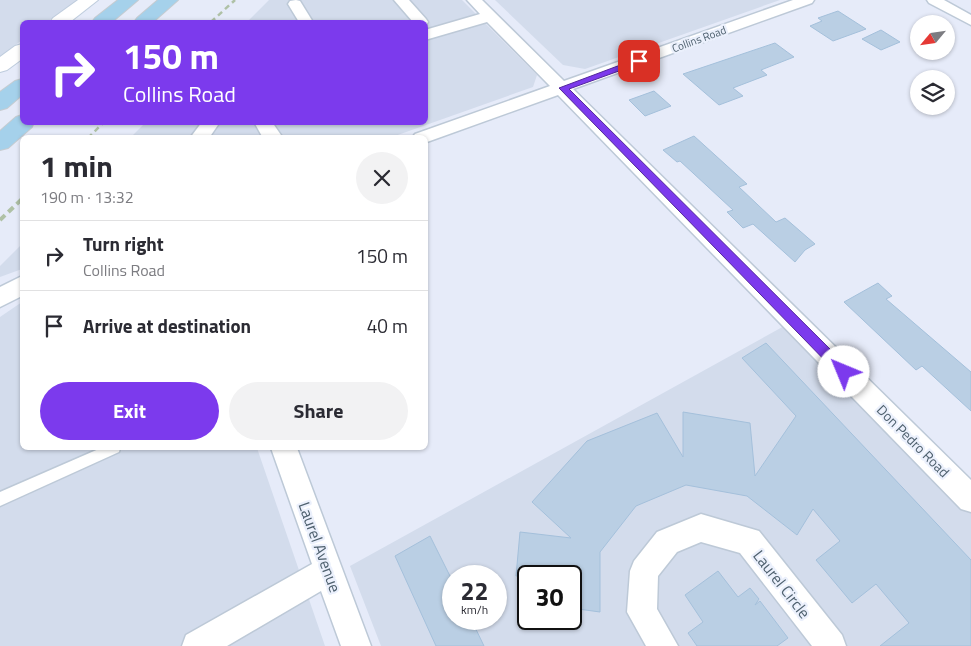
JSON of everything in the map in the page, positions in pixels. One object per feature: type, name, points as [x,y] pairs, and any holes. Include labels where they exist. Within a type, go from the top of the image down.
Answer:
[{"type":"highway","points":[[104,20],[129,0]]},
{"type":"highway","points":[[145,20],[169,0]]},
{"type":"highway","points":[[0,103],[20,87]]},
{"type":"highway","points":[[0,143],[21,125]]},
{"type":"street","points":[[62,20],[89,0]]},
{"type":"street","points":[[401,0],[417,20]]},
{"type":"street","name":"Don Pedro Road","points":[[474,0],[564,88],[971,500]]},
{"type":"street","name":"Collins Road","points":[[428,136],[807,0]]},
{"type":"street","points":[[934,0],[971,21]]},
{"type":"street","points":[[295,4],[305,20]]},
{"type":"street","points":[[428,29],[490,16]]},
{"type":"street","points":[[0,66],[20,51]]},
{"type":"street","points":[[201,135],[210,125]]},
{"type":"street","points":[[264,125],[271,135]]},
{"type":"street","points":[[0,298],[20,286]]},
{"type":"street","name":"Laurel Avenue","points":[[285,450],[356,646]]},
{"type":"street","name":"Laurel Circle","points":[[663,646],[642,612],[644,571],[667,542],[701,528],[749,541],[831,646]]},
{"type":"street","points":[[197,646],[328,571]]},
{"type":"lane","points":[[0,499],[110,450]]},
{"type":"shaded area","points":[[0,0],[77,0],[50,20],[20,20],[20,42],[0,57]]},
{"type":"shaded area","points":[[269,0],[462,0],[537,75],[533,87],[428,124],[428,20],[249,20]]},
{"type":"shaded area","points":[[495,0],[780,0],[585,69],[563,65]]},
{"type":"shaded area","points":[[143,125],[426,125],[398,135],[133,135]]},
{"type":"shaded area","points":[[20,246],[20,270],[0,277],[0,266]]},
{"type":"shaded area","points":[[20,303],[20,450],[258,450],[325,646],[0,646],[0,317]]},
{"type":"shaded area","points":[[786,325],[971,513],[971,646],[381,646],[350,566]]},
{"type":"building","points":[[838,11],[866,29],[833,41],[810,26],[822,21],[818,18]]},
{"type":"building","points":[[881,30],[900,42],[881,50],[862,39]]},
{"type":"building","points":[[775,43],[794,57],[761,70],[767,75],[733,88],[743,96],[719,105],[683,74]]},
{"type":"building","points":[[654,91],[671,106],[645,116],[629,100]]},
{"type":"building","points":[[694,136],[747,184],[739,187],[776,222],[785,218],[815,244],[805,250],[795,262],[753,224],[743,228],[727,212],[733,210],[680,161],[677,162],[663,150]]},
{"type":"building","points":[[878,283],[892,296],[886,299],[971,372],[971,411],[922,366],[916,370],[844,302]]},
{"type":"building","points":[[766,343],[971,560],[971,646],[880,646],[909,623],[876,584],[852,603],[816,560],[840,541],[813,509],[797,535],[747,496],[686,485],[636,506],[600,552],[600,612],[582,610],[582,565],[517,565],[520,532],[571,538],[532,502],[587,441],[657,413],[683,457],[683,412],[750,423],[755,476],[796,416],[742,358]]},
{"type":"building","points":[[430,536],[444,565],[442,565],[442,630],[476,630],[484,646],[436,646],[395,556]]},
{"type":"building","points":[[718,571],[738,597],[750,588],[759,599],[755,605],[760,601],[788,638],[777,646],[697,646],[688,633],[703,622],[685,595]]},
{"type":"railway","points":[[213,20],[235,0]]},
{"type":"railway","points":[[91,135],[101,125]]},
{"type":"railway","points":[[0,220],[20,201]]},
{"type":"route","points":[[639,61],[564,88],[844,372]]}]
